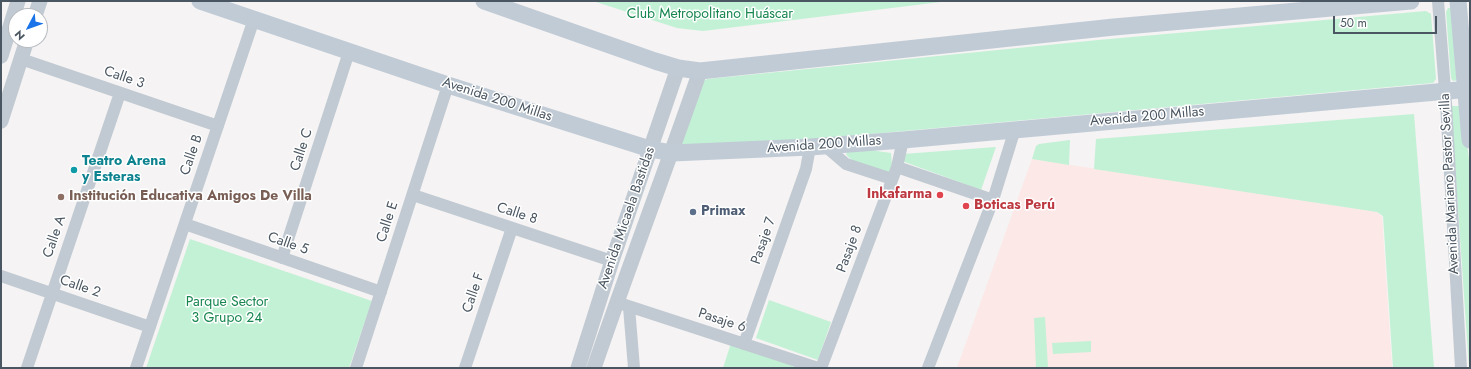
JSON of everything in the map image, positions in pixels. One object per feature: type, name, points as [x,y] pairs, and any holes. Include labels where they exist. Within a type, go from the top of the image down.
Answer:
[{"type":"main road","name":"Avenida 200 Millas","points":[[200,1],[448,85],[650,149],[672,153],[818,146],[903,140],[1468,89]]},
{"type":"main road","points":[[484,1],[655,62],[678,68],[700,71],[1114,26],[1411,1]]},
{"type":"main road","name":"Avenida Mariano Pastor Sevilla","points":[[1458,1],[1468,89],[1470,140]]},
{"type":"street","points":[[1,55],[18,1]]},
{"type":"street","name":"Avenida Mariano Pastor Sevilla","points":[[1438,1],[1445,91],[1461,368]]},
{"type":"street","name":"Calle B","points":[[136,368],[254,19]]},
{"type":"street","points":[[1,121],[24,48]]},
{"type":"street","name":"Calle C","points":[[282,258],[349,52]]},
{"type":"street","name":"Calle 3","points":[[21,59],[218,126]]},
{"type":"street","name":"Avenida Micaela Bastidas","points":[[578,368],[612,261],[678,68]]},
{"type":"street","name":"Avenida Micaela Bastidas","points":[[594,368],[622,304],[700,71]]},
{"type":"street","name":"Calle E","points":[[356,368],[448,85]]},
{"type":"street","name":"Calle A","points":[[27,368],[120,93]]},
{"type":"street","points":[[928,368],[993,200],[1015,129]]},
{"type":"street","name":"Pasaje 8","points":[[820,368],[897,167],[903,140]]},
{"type":"street","points":[[818,146],[846,164],[892,179]]},
{"type":"street","name":"Pasaje 7","points":[[744,344],[806,169],[818,146]]},
{"type":"street","points":[[897,167],[993,200]]},
{"type":"street","name":"Calle 8","points":[[413,195],[612,261]]},
{"type":"street","name":"Calle 5","points":[[185,224],[381,292]]},
{"type":"street","name":"Calle F","points":[[465,368],[512,228]]},
{"type":"street","name":"Calle 2","points":[[1,276],[150,327]]},
{"type":"street","points":[[622,304],[634,368]]},
{"type":"street","name":"Pasaje 6","points":[[622,304],[820,368]]},
{"type":"shaded area","points":[[1032,159],[1377,212],[1382,217],[1392,368],[957,368]]},
{"type":"green space","name":"Club Metropolitano Huáscar","points":[[593,1],[949,1],[703,31],[677,28]]},
{"type":"green space","points":[[1448,8],[1451,8],[1458,80],[1453,81],[1451,78],[1446,12]]},
{"type":"green space","points":[[1426,11],[1431,14],[1436,79],[1433,83],[816,139],[680,148],[700,83],[707,79],[1098,40]]},
{"type":"green space","points":[[1451,106],[1463,106],[1470,169],[1470,368],[1469,368]]},
{"type":"green space","points":[[1414,114],[1434,368],[1393,368],[1383,216],[1377,212],[1094,169],[1096,139]]},
{"type":"green space","points":[[1070,140],[1069,165],[1032,159],[1036,146],[1039,144]]},
{"type":"green space","points":[[996,147],[981,190],[902,161],[903,154]]},
{"type":"green space","points":[[863,149],[891,153],[892,166],[888,174],[865,167],[854,161],[846,154],[848,151]]},
{"type":"green space","name":"Parque Sector 3 Grupo 24","points":[[190,239],[372,301],[349,368],[146,368]]},
{"type":"green space","points":[[769,300],[831,322],[818,360],[756,338]]},
{"type":"green space","points":[[1045,317],[1048,368],[1036,368],[1034,318]]},
{"type":"green space","points":[[1091,341],[1091,352],[1053,354],[1052,343]]},
{"type":"green space","points":[[731,343],[806,368],[723,368]]},
{"type":"place","name":"Teatro Arena y Esteras","points":[[74,170]]},
{"type":"place","name":"Inkafarma","points":[[940,195]]},
{"type":"place","name":"Institución Educativa Amigos De Villa","points":[[61,197]]},
{"type":"place","name":"Boticas Perú","points":[[966,206]]},
{"type":"place","name":"Primax","points":[[693,212]]}]
